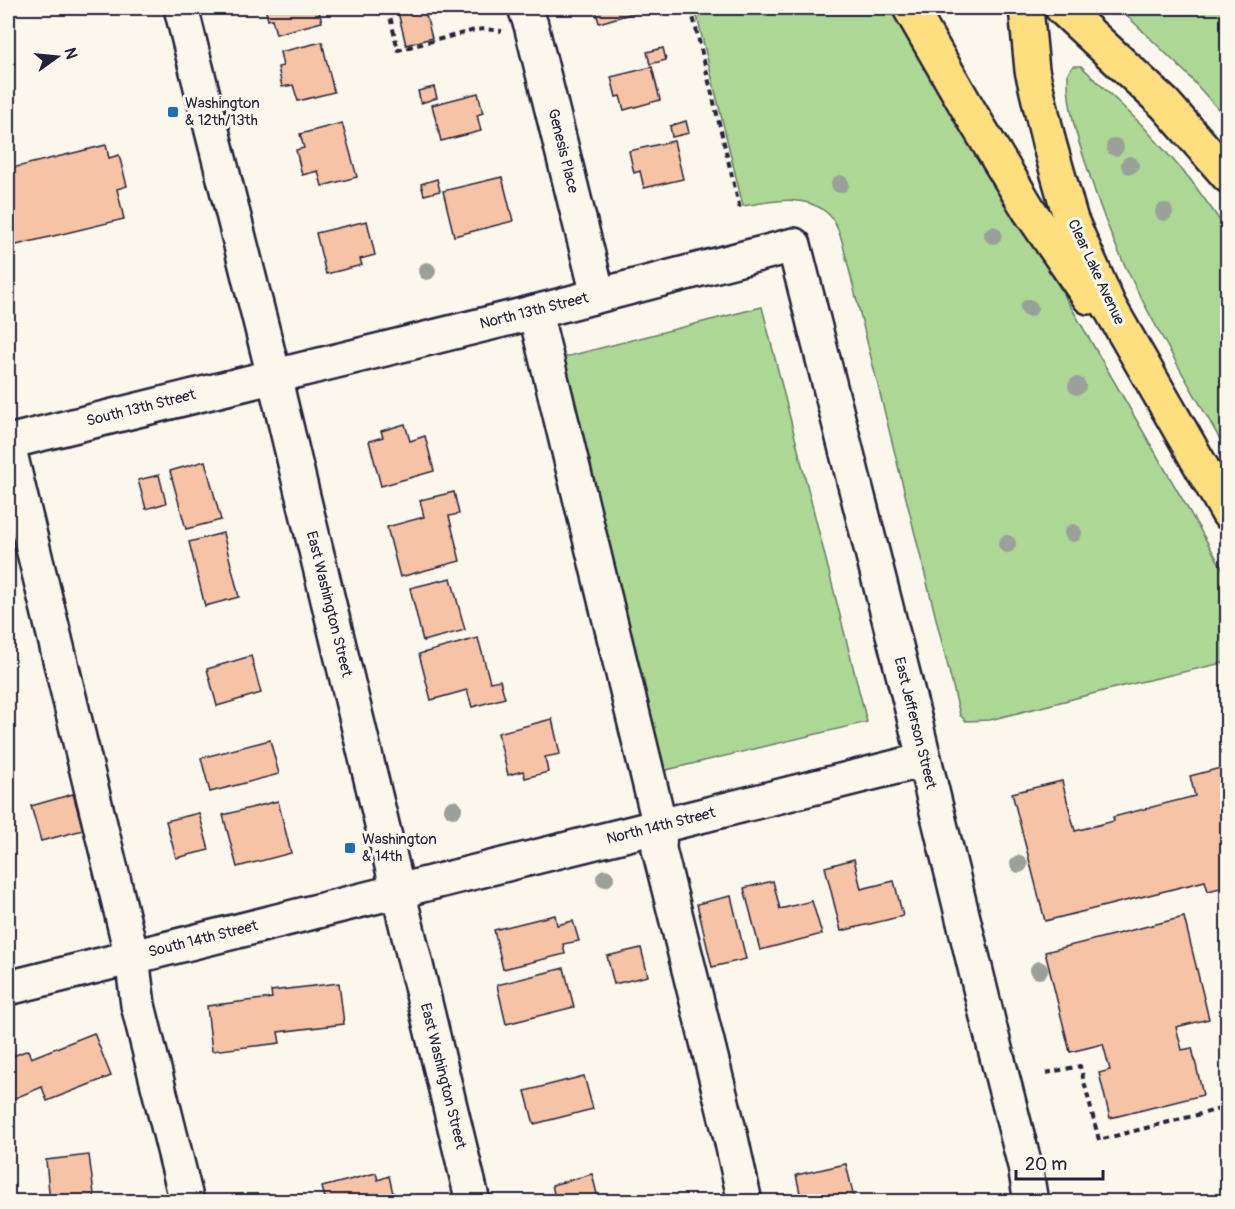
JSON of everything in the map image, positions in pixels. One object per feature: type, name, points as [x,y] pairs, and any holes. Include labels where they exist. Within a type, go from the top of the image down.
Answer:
[{"type":"main road","points":[[910,8],[1029,210],[1174,420]]},
{"type":"main road","name":"Clear Lake Avenue","points":[[1026,8],[1032,70],[1049,143],[1071,220],[1109,306],[1227,513]]},
{"type":"main road","points":[[1062,8],[1165,104],[1227,176]]},
{"type":"street","name":"East Washington Street","points":[[181,8],[274,376],[473,1202]]},
{"type":"street","name":"Genesis Place","points":[[525,8],[598,295]]},
{"type":"street","name":"North 13th Street","points":[[274,376],[535,312],[794,244]]},
{"type":"street","name":"East Jefferson Street","points":[[794,244],[910,701],[1025,1166],[1031,1202]]},
{"type":"street","points":[[535,312],[660,826],[659,849],[663,867],[745,1202]]},
{"type":"street","name":"South 13th Street","points":[[8,443],[274,376]]},
{"type":"street","points":[[8,443],[132,957],[138,1005],[187,1202]]},
{"type":"street","name":"North 14th Street","points":[[398,891],[924,760]]},
{"type":"street","name":"South 14th Street","points":[[8,988],[398,891]]},
{"type":"path","points":[[388,8],[398,50],[475,30],[503,31]]},
{"type":"path","points":[[691,8],[740,209]]},
{"type":"path","points":[[1227,981],[1224,998],[1224,1045],[1227,1061]]},
{"type":"path","points":[[1046,1073],[1080,1066],[1099,1140],[1227,1107]]},
{"type":"green space","points":[[695,8],[894,8],[1224,571],[1228,579],[1227,662],[990,720],[966,721],[960,715],[840,233],[829,215],[808,202],[786,200],[743,206]]},
{"type":"green space","points":[[1119,8],[1227,8],[1227,119],[1186,73]]},
{"type":"green space","points":[[1073,66],[1081,66],[1142,125],[1190,179],[1227,230],[1227,452],[1153,321],[1107,224],[1074,122],[1068,86],[1068,73]]},
{"type":"green space","points":[[762,307],[867,722],[654,773],[561,358]]},
{"type":"building","points":[[265,8],[318,8],[322,22],[276,34],[272,19],[268,20]]},
{"type":"building","points":[[397,8],[424,8],[432,38],[406,45]]},
{"type":"building","points":[[595,8],[650,8],[599,23]]},
{"type":"building","points":[[322,42],[334,92],[298,101],[293,85],[282,87],[278,67],[283,66],[280,52]]},
{"type":"building","points":[[663,48],[666,60],[650,64],[647,52]]},
{"type":"building","points":[[652,67],[660,100],[624,110],[620,96],[616,97],[611,77]]},
{"type":"building","points":[[434,87],[437,98],[421,103],[418,91]]},
{"type":"building","points":[[478,93],[483,113],[477,115],[481,131],[441,141],[432,105]]},
{"type":"building","points":[[686,121],[689,133],[672,137],[670,126]]},
{"type":"building","points":[[342,123],[357,177],[322,186],[318,171],[302,175],[296,150],[304,148],[300,134]]},
{"type":"building","points":[[674,141],[683,179],[644,188],[640,171],[634,173],[629,151]]},
{"type":"building","points":[[106,145],[109,158],[119,155],[127,186],[117,189],[124,219],[8,247],[8,169]]},
{"type":"building","points":[[502,177],[513,221],[454,236],[443,191]]},
{"type":"building","points":[[437,179],[440,191],[424,195],[421,184]]},
{"type":"building","points":[[367,221],[375,255],[360,259],[362,265],[326,274],[316,233]]},
{"type":"building","points":[[405,424],[410,441],[425,436],[434,471],[381,486],[369,441],[383,437],[381,431]]},
{"type":"building","points":[[205,461],[221,520],[186,529],[170,471]]},
{"type":"building","points":[[159,475],[166,503],[146,509],[138,480]]},
{"type":"building","points":[[454,492],[459,514],[449,516],[460,561],[400,577],[387,527],[424,517],[420,500]]},
{"type":"building","points":[[223,533],[239,597],[205,606],[189,542]]},
{"type":"building","points":[[451,578],[465,630],[423,641],[410,588]]},
{"type":"building","points":[[478,638],[490,682],[500,680],[505,698],[472,707],[467,690],[431,700],[419,654]]},
{"type":"building","points":[[251,656],[261,693],[217,706],[207,669]]},
{"type":"building","points":[[552,719],[560,754],[545,757],[548,772],[525,778],[523,771],[508,775],[498,733]]},
{"type":"building","points":[[270,740],[279,774],[210,792],[201,758]]},
{"type":"building","points":[[1228,766],[1228,886],[1208,891],[1205,881],[1045,921],[1012,793],[1062,781],[1075,831],[1114,821],[1113,817],[1195,796],[1190,776]]},
{"type":"building","points":[[73,794],[83,830],[41,841],[31,806]]},
{"type":"building","points":[[278,801],[291,853],[237,867],[223,815]]},
{"type":"building","points":[[199,813],[209,850],[176,858],[166,821]]},
{"type":"building","points":[[854,859],[861,889],[894,881],[903,916],[841,931],[825,867]]},
{"type":"building","points":[[773,881],[780,909],[812,901],[822,934],[760,950],[744,888]]},
{"type":"building","points":[[731,896],[746,959],[712,967],[697,904]]},
{"type":"building","points":[[555,915],[557,925],[573,921],[579,941],[563,944],[565,954],[503,969],[494,930]]},
{"type":"building","points":[[1184,917],[1209,1019],[1176,1027],[1182,1050],[1192,1048],[1203,1095],[1110,1118],[1099,1073],[1110,1070],[1103,1044],[1070,1052],[1045,952]]},
{"type":"building","points":[[641,948],[648,976],[614,984],[607,956]]},
{"type":"building","points":[[564,968],[574,1007],[506,1024],[497,985]]},
{"type":"building","points":[[339,983],[344,1024],[278,1032],[280,1043],[212,1051],[207,1006],[272,998],[271,991]]},
{"type":"building","points":[[94,1033],[111,1076],[47,1101],[42,1087],[8,1101],[8,1058],[28,1050],[31,1058]]},
{"type":"building","points":[[584,1076],[593,1109],[534,1124],[525,1091]]},
{"type":"building","points":[[89,1155],[95,1202],[50,1202],[46,1160]]},
{"type":"building","points":[[846,1164],[855,1202],[802,1202],[796,1175]]},
{"type":"building","points":[[376,1173],[378,1180],[389,1176],[395,1202],[326,1202],[322,1187]]},
{"type":"building","points":[[592,1174],[599,1202],[556,1202],[552,1185]]},
{"type":"place","name":"Washington & 12th/13th","points":[[173,112]]},
{"type":"place","name":"Washington & 14th","points":[[350,848]]}]
